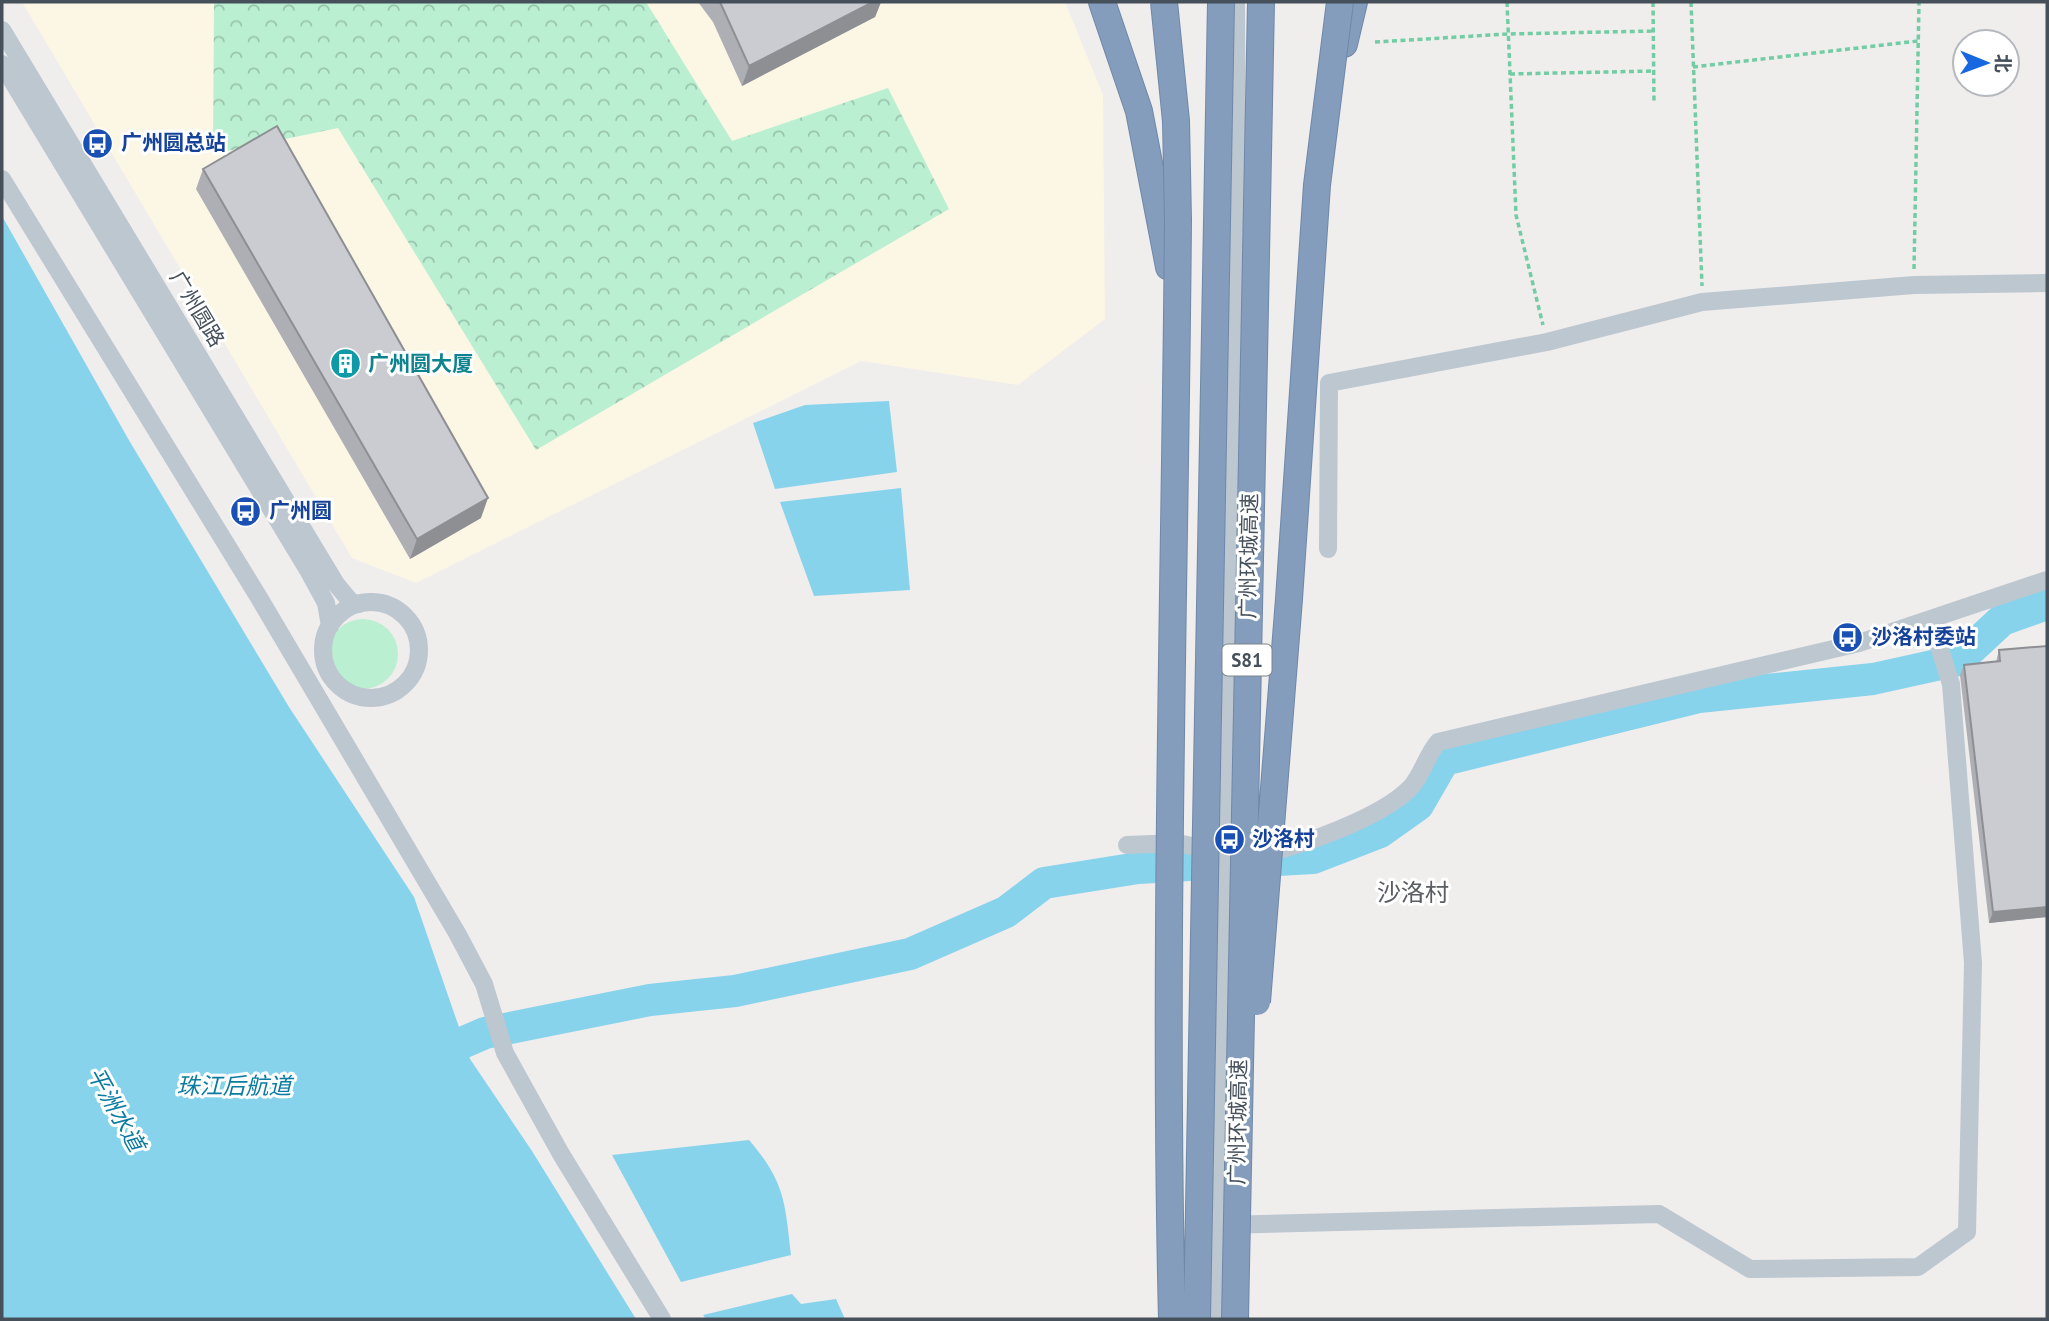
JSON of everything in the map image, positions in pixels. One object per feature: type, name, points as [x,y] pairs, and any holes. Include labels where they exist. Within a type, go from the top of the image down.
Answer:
[{"type":"highway","points":[[1102,2],[1133,90],[1163,222],[1173,299],[1176,415]]},
{"type":"highway","points":[[1164,2],[1177,153],[1176,415],[1168,904],[1168,1127],[1172,1319]]},
{"type":"highway","name":"广州环城高速","points":[[1197,1319],[1221,2]]},
{"type":"highway","name":"广州环城高速","points":[[1235,1319],[1261,2]]},
{"type":"highway","points":[[1235,1283],[1321,142],[1340,2]]},
{"type":"highway","points":[[1302,400],[1327,142],[1339,65],[1354,2]]},
{"type":"street","points":[[1217,1319],[1237,313],[1236,2]]},
{"type":"street","name":"广州圆路","points":[[2,30],[336,584],[351,602],[359,604]]},
{"type":"street","name":"广州圆路","points":[[2,64],[313,579],[326,603],[330,626]]},
{"type":"street","points":[[2,178],[318,696],[457,933],[484,984],[505,1053],[561,1154],[662,1319]]},
{"type":"street","points":[[1328,549],[1329,383],[1547,342],[1702,302],[1914,285],[2047,283]]},
{"type":"street","points":[[1127,845],[1178,843],[1227,854],[1259,854],[1288,848],[1373,813],[1412,786],[1429,752],[1438,742],[1836,649],[1931,621],[2047,580]]},
{"type":"street","points":[[359,604],[384,604],[399,610],[410,621],[417,636],[419,652],[416,667],[408,681],[396,691],[382,697],[366,698],[351,694],[328,672],[324,656],[324,640],[330,626],[340,613],[359,604]]},
{"type":"street","points":[[1219,1225],[1659,1214],[1750,1269],[1918,1267],[1967,1232],[1973,964],[1951,684],[1931,621]]},
{"type":"street","points":[[318,696],[338,684]]},
{"type":"path","points":[[1507,2],[1516,215],[1547,342]]},
{"type":"path","points":[[1653,2],[1654,104]]},
{"type":"path","points":[[1691,2],[1702,302]]},
{"type":"path","points":[[1914,285],[1919,2]]},
{"type":"path","points":[[1375,42],[1508,34],[1653,31]]},
{"type":"path","points":[[1693,67],[1918,41]]},
{"type":"path","points":[[1510,74],[1655,71]]},
{"type":"shaded area","points":[[22,2],[1065,2],[1103,95],[1105,319],[1018,385],[861,361],[416,583],[352,558]]},
{"type":"green space","points":[[214,2],[646,2],[732,141],[888,88],[949,209],[536,450],[338,128],[213,154]]},
{"type":"green space","points":[[363,619],[388,629],[398,654],[388,679],[363,689],[338,679],[328,654],[338,629]]},
{"type":"water","name":"珠江后航道","points":[[2,216],[130,442],[289,707],[414,897],[470,1059],[532,1151],[636,1319],[2,1319]]},
{"type":"water","points":[[889,401],[897,472],[775,489],[753,423],[805,405]]},
{"type":"water","points":[[901,488],[910,590],[814,596],[780,502]]},
{"type":"water","points":[[749,1140],[777,1181],[785,1206],[791,1255],[681,1282],[612,1155]]},
{"type":"water","points":[[792,1294],[801,1304],[836,1299],[845,1319],[706,1319],[703,1315]]},
{"type":"building","points":[[720,2],[873,2],[749,66]]},
{"type":"building","name":"广州圆大厦","points":[[277,126],[488,498],[417,539],[203,169]]},
{"type":"building","points":[[2047,646],[2047,907],[1993,912],[1964,665],[2000,661],[1999,650]]},
{"type":"waterway","points":[[425,1059],[485,1033],[650,1000],[735,991],[910,954],[1006,912],[1044,883],[1138,868],[1313,858],[1380,832],[1418,805],[1444,760],[1699,697],[1873,679],[1959,660],[2002,620],[2047,604]]},
{"type":"place","name":"广州圆总站","points":[[98,143]]},
{"type":"place","name":"广州圆大厦","points":[[345,364]]},
{"type":"place","name":"广州圆","points":[[246,511]]},
{"type":"place","name":"沙洛村委站","points":[[1848,637]]},
{"type":"place","name":"沙洛村","points":[[1229,839]]},
{"type":"district","name":"沙洛村","points":[[1413,893]]},
{"type":"water label","name":"平洲水道","points":[[116,1109]]}]
